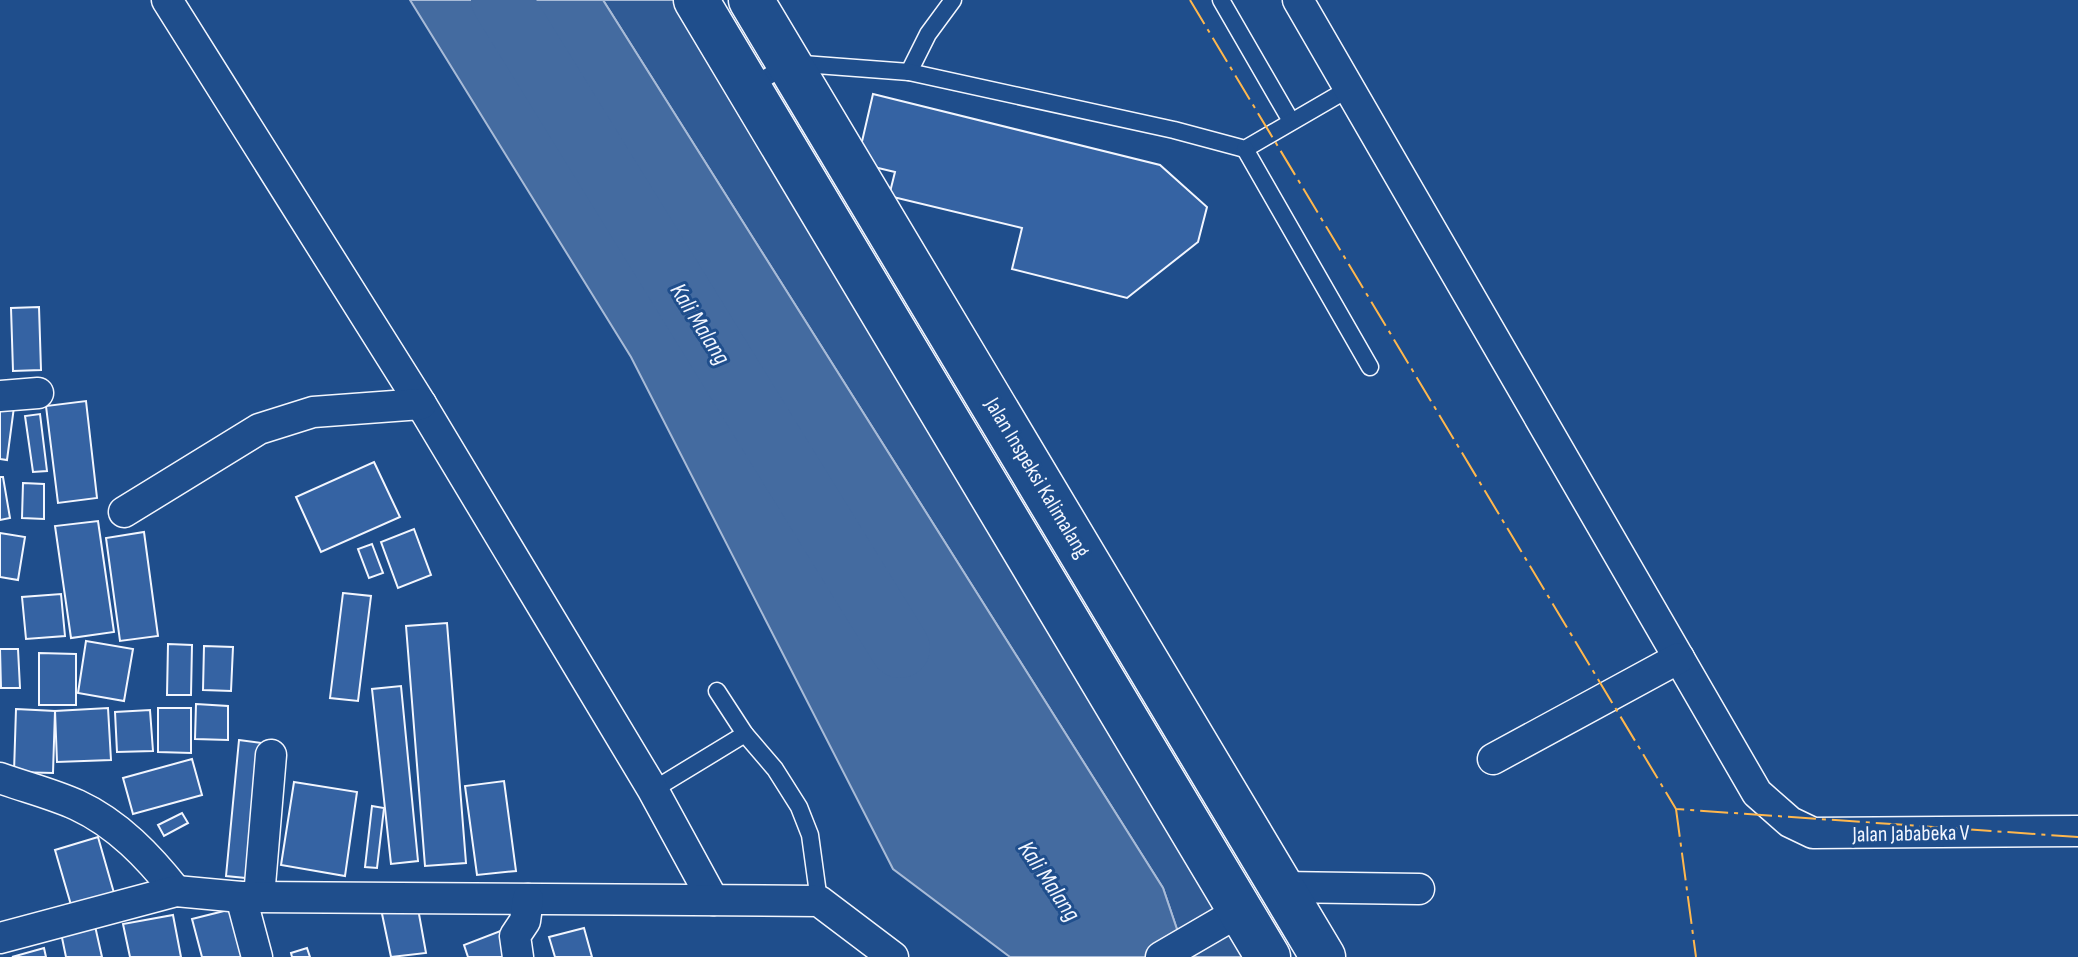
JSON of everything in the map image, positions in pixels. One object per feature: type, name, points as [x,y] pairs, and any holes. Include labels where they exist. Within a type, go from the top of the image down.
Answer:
[{"type":"main road","points":[[696,0],[1268,957]]},
{"type":"main road","name":"Jalan Inspeksi Kalimalang","points":[[751,0],[1323,957]]},
{"type":"street","points":[[167,0],[421,404],[653,790],[713,900]]},
{"type":"street","name":"Jalan Jababeka V","points":[[1298,0],[1757,793],[1790,822],[1813,833],[2078,831]]},
{"type":"street","points":[[0,396],[38,393]]},
{"type":"street","points":[[124,512],[259,429],[313,412],[421,404]]},
{"type":"street","points":[[1493,759],[1679,658]]},
{"type":"street","points":[[257,957],[250,897],[271,755]]},
{"type":"street","points":[[0,778],[78,805],[114,827],[152,861],[176,891]]},
{"type":"street","points":[[1282,887],[1419,889]]},
{"type":"street","points":[[0,938],[176,891],[250,897],[819,901],[893,957]]},
{"type":"street","points":[[518,957],[515,936],[525,921],[528,899]]},
{"type":"street","points":[[1172,951],[1240,911]]},
{"type":"lane","points":[[909,72],[923,42],[953,0]]},
{"type":"lane","points":[[1221,0],[1291,121]]},
{"type":"lane","points":[[750,88],[790,63],[909,72],[1174,130],[1245,149],[1370,367]]},
{"type":"lane","points":[[1245,149],[1350,88]]},
{"type":"lane","points":[[717,691],[799,807],[810,835],[819,901]]},
{"type":"lane","points":[[653,790],[745,734]]},
{"type":"shaded area","points":[[603,0],[695,0],[1268,957],[1191,957],[1182,944],[1163,888]]},
{"type":"water","points":[[410,0],[603,0],[1163,888],[1182,944],[1191,957],[1010,957],[893,869],[631,357]]},
{"type":"building","points":[[873,94],[1160,165],[1207,207],[1198,242],[1127,298],[1012,269],[1022,228],[889,196],[895,172],[857,163]]},
{"type":"building","points":[[39,307],[41,370],[13,371],[11,308]]},
{"type":"building","points":[[86,401],[97,498],[58,503],[46,406]]},
{"type":"building","points":[[0,406],[14,407],[7,460],[0,459]]},
{"type":"building","points":[[40,414],[47,471],[33,472],[25,416]]},
{"type":"building","points":[[374,462],[400,517],[321,552],[296,497]]},
{"type":"building","points":[[0,477],[3,477],[10,518],[0,520]]},
{"type":"building","points":[[23,483],[44,484],[44,519],[22,518]]},
{"type":"building","points":[[98,521],[114,632],[71,638],[55,526]]},
{"type":"building","points":[[414,529],[431,575],[398,588],[381,542]]},
{"type":"building","points":[[144,532],[158,636],[120,641],[106,538]]},
{"type":"building","points":[[0,533],[25,537],[18,580],[0,577]]},
{"type":"building","points":[[372,544],[383,573],[369,578],[358,549]]},
{"type":"building","points":[[343,593],[371,596],[358,701],[330,698]]},
{"type":"building","points":[[61,594],[65,636],[26,639],[22,597]]},
{"type":"building","points":[[447,623],[466,863],[425,866],[406,626]]},
{"type":"building","points":[[86,641],[133,649],[124,701],[78,693]]},
{"type":"building","points":[[168,644],[192,645],[191,695],[167,695]]},
{"type":"building","points":[[204,646],[233,647],[231,691],[203,690]]},
{"type":"building","points":[[0,649],[18,649],[20,688],[1,688]]},
{"type":"building","points":[[39,653],[76,654],[76,705],[39,705]]},
{"type":"building","points":[[401,686],[418,861],[391,864],[372,689]]},
{"type":"building","points":[[196,704],[228,706],[228,740],[195,739]]},
{"type":"building","points":[[108,708],[111,760],[57,762],[55,711]]},
{"type":"building","points":[[158,708],[191,708],[191,753],[158,752]]},
{"type":"building","points":[[16,709],[55,711],[53,773],[14,772]]},
{"type":"building","points":[[150,710],[153,751],[117,752],[115,712]]},
{"type":"building","points":[[239,740],[270,744],[256,879],[226,876]]},
{"type":"building","points":[[192,759],[202,795],[133,814],[123,778]]},
{"type":"building","points":[[504,781],[516,871],[477,875],[465,786]]},
{"type":"building","points":[[294,782],[357,792],[345,876],[281,865]]},
{"type":"building","points":[[372,806],[384,808],[377,868],[365,867]]},
{"type":"building","points":[[182,813],[188,823],[164,836],[158,825]]},
{"type":"building","points":[[98,837],[114,893],[71,905],[55,850]]},
{"type":"building","points":[[417,903],[426,953],[391,957],[381,909]]},
{"type":"building","points":[[236,908],[249,957],[202,957],[192,919]]},
{"type":"building","points":[[173,915],[181,957],[130,957],[123,924]]},
{"type":"building","points":[[95,926],[102,957],[66,957],[61,933]]},
{"type":"building","points":[[584,928],[592,957],[555,957],[549,937]]},
{"type":"building","points":[[503,930],[513,957],[468,957],[464,945]]},
{"type":"building","points":[[44,948],[46,957],[12,957]]},
{"type":"building","points":[[307,948],[310,957],[292,957],[291,953]]},
{"type":"waterway","name":"Kali Malang","points":[[501,0],[900,648]]},
{"type":"power","points":[[1190,0],[1676,809],[2078,837]]},
{"type":"power","points":[[1676,809],[1696,957]]}]
